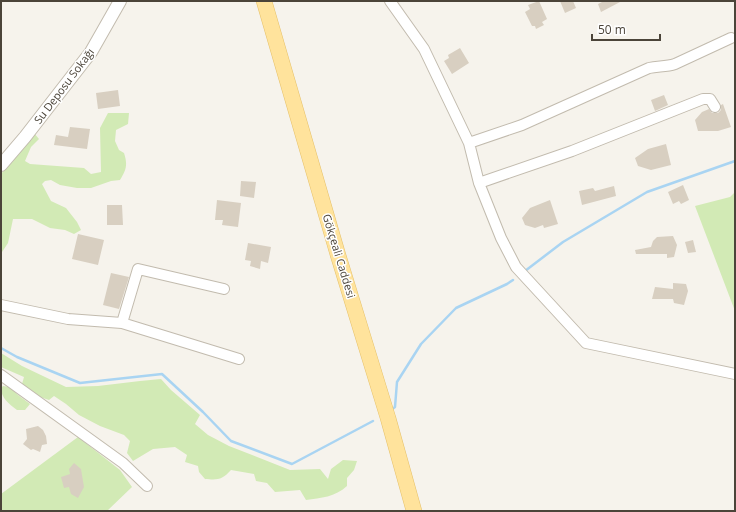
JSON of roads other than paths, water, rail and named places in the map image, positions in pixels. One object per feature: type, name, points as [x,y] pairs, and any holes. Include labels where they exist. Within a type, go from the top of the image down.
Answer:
[{"type":"main road","name":"Gökçeali Caddesi","points":[[264,1],[338,255],[388,418],[414,511]]},
{"type":"street","name":"Su Deposu Sokağı","points":[[1,165],[25,138],[91,52],[120,1]]},
{"type":"street","points":[[390,1],[424,49],[469,143],[479,182],[502,238],[516,267],[540,291],[586,343],[735,374]]},
{"type":"street","points":[[469,143],[522,125],[649,68],[658,66],[666,67],[675,64],[731,38]]},
{"type":"street","points":[[479,182],[572,152],[703,99],[710,99],[715,107]]},
{"type":"street","points":[[122,322],[138,269],[224,289]]},
{"type":"street","points":[[1,305],[68,319],[122,322],[240,359]]},
{"type":"street","points":[[1,376],[124,463],[147,486]]},
{"type":"waterway","points":[[525,271],[563,242],[647,192],[735,161]]},
{"type":"waterway","points":[[391,410],[395,407],[397,382],[421,344],[456,308],[513,280]]},
{"type":"waterway","points":[[1,348],[17,357],[80,383],[162,374],[203,412],[231,441],[292,464],[373,421]]}]
